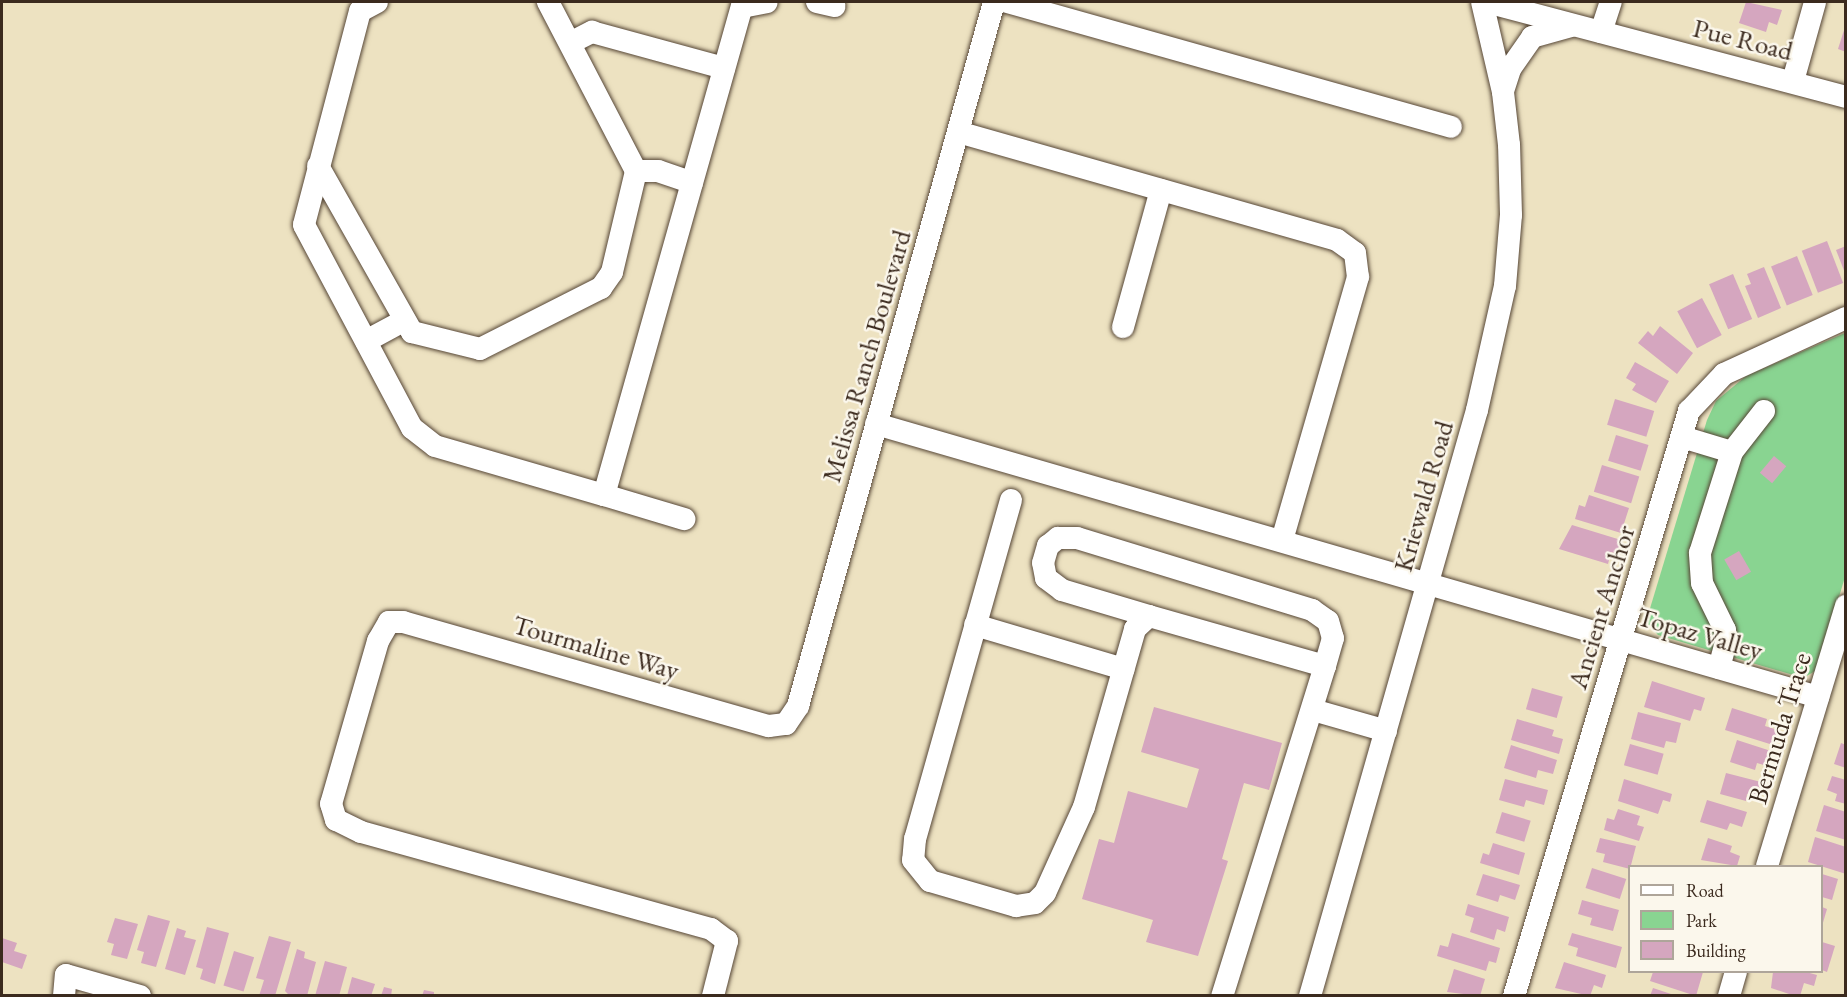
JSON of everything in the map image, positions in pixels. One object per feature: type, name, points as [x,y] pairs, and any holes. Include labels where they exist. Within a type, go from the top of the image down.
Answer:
[{"type":"street","points":[[318,166],[412,332],[480,349],[601,288],[612,272],[636,171],[548,2]]},
{"type":"street","points":[[604,495],[742,4],[767,2]]},
{"type":"street","name":"Melissa Ranch Boulevard","points":[[786,724],[798,706],[994,2]]},
{"type":"street","points":[[1008,2],[1451,127]]},
{"type":"street","name":"Kriewald Road","points":[[1310,996],[1477,410],[1505,286],[1510,215],[1509,145],[1503,92],[1482,2]]},
{"type":"street","name":"Pue Road","points":[[1487,2],[1793,81],[1845,97]]},
{"type":"street","points":[[1601,32],[1611,2]]},
{"type":"street","points":[[1793,81],[1815,2]]},
{"type":"street","points":[[364,4],[318,166],[304,225],[412,428],[435,446],[684,519]]},
{"type":"street","points":[[1503,92],[1510,69],[1532,37],[1576,25]]},
{"type":"street","points":[[570,43],[592,32],[724,68]]},
{"type":"street","points":[[958,132],[1337,240],[1355,253],[1358,277],[1282,540]]},
{"type":"street","points":[[636,171],[658,171],[692,183]]},
{"type":"street","points":[[1123,327],[1161,190]]},
{"type":"street","name":"Ancient Anchor","points":[[1514,996],[1689,411],[1724,374],[1845,318]]},
{"type":"street","points":[[366,341],[405,320]]},
{"type":"street","points":[[1719,668],[1726,642],[1725,630],[1702,582],[1699,567],[1732,452],[1764,411]]},
{"type":"street","name":"Topaz Valley","points":[[876,424],[1428,582],[1818,697]]},
{"type":"street","points":[[1682,437],[1732,452]]},
{"type":"street","points":[[1011,500],[915,839],[913,860],[930,881],[1016,906],[1035,903],[1045,893],[1072,838],[1135,629],[1149,616]]},
{"type":"street","points":[[1222,996],[1252,889],[1284,807],[1313,710],[1333,638],[1328,621],[1312,610],[1077,538],[1058,538],[1048,546],[1043,563],[1046,578],[1062,590],[1325,666]]},
{"type":"street","name":"Bermuda Trace","points":[[1768,865],[1845,606]]},
{"type":"street","name":"Tourmaline Way","points":[[713,996],[728,941],[711,929],[361,832],[336,820],[331,804],[378,641],[390,622],[403,622],[769,726],[786,724]]},
{"type":"street","points":[[975,626],[1124,669]]},
{"type":"street","points":[[1313,710],[1386,731]]},
{"type":"street","points":[[1729,996],[1736,973]]},
{"type":"street","points":[[65,985],[140,996]]},
{"type":"green space","points":[[1845,333],[1845,577],[1817,670],[1803,678],[1658,635],[1647,623],[1648,615],[1707,420],[1716,401],[1746,376]]},
{"type":"building","points":[[1746,2],[1782,10],[1777,25],[1769,22],[1766,32],[1739,23]]},
{"type":"building","points":[[1846,27],[1846,52],[1838,49]]},
{"type":"building","points":[[1827,241],[1843,283],[1818,293],[1802,251]]},
{"type":"building","points":[[1846,246],[1846,273],[1845,273],[1836,250]]},
{"type":"building","points":[[1797,256],[1813,295],[1787,305],[1771,266]]},
{"type":"building","points":[[1764,267],[1781,308],[1758,318],[1745,286],[1751,284],[1747,274]]},
{"type":"building","points":[[1733,274],[1752,319],[1728,329],[1709,284]]},
{"type":"building","points":[[1702,298],[1722,335],[1697,348],[1677,311]]},
{"type":"building","points":[[1660,326],[1693,353],[1677,374],[1638,343],[1648,331],[1653,336]]},
{"type":"building","points":[[1635,362],[1669,381],[1656,403],[1632,390],[1636,384],[1626,378]]},
{"type":"building","points":[[1615,399],[1654,411],[1646,437],[1607,425]]},
{"type":"building","points":[[1616,435],[1649,445],[1641,471],[1608,461]]},
{"type":"building","points":[[1774,456],[1786,466],[1772,483],[1760,473]]},
{"type":"building","points":[[1602,465],[1639,476],[1631,503],[1594,492]]},
{"type":"building","points":[[1589,495],[1629,508],[1621,533],[1575,519],[1579,505],[1585,507]]},
{"type":"building","points":[[1572,525],[1621,540],[1617,554],[1611,552],[1608,564],[1559,549]]},
{"type":"building","points":[[1739,551],[1751,572],[1736,580],[1724,560]]},
{"type":"building","points":[[1652,681],[1705,698],[1701,711],[1694,709],[1690,721],[1644,707]]},
{"type":"building","points":[[1532,688],[1563,697],[1557,718],[1526,709]]},
{"type":"building","points":[[1154,707],[1282,743],[1269,790],[1244,783],[1222,859],[1228,861],[1198,956],[1146,942],[1153,920],[1082,899],[1099,839],[1114,843],[1128,791],[1187,808],[1199,769],[1141,752]]},
{"type":"building","points":[[1732,708],[1767,719],[1765,726],[1778,730],[1773,745],[1725,730]]},
{"type":"building","points":[[1638,712],[1681,723],[1676,743],[1666,741],[1664,748],[1631,739]]},
{"type":"building","points":[[1517,719],[1554,730],[1552,736],[1563,739],[1559,754],[1511,740]]},
{"type":"building","points":[[1737,740],[1771,751],[1767,766],[1757,763],[1755,770],[1730,762]]},
{"type":"building","points":[[1841,743],[1846,745],[1846,768],[1834,764]]},
{"type":"building","points":[[1630,744],[1664,754],[1658,775],[1624,765]]},
{"type":"building","points":[[1511,745],[1557,760],[1553,774],[1538,770],[1536,778],[1504,768]]},
{"type":"building","points":[[1726,773],[1761,782],[1757,797],[1747,794],[1746,801],[1720,794]]},
{"type":"building","points":[[1832,776],[1846,780],[1846,804],[1835,801],[1837,794],[1827,790]]},
{"type":"building","points":[[1505,779],[1548,790],[1544,805],[1526,800],[1524,807],[1499,800]]},
{"type":"building","points":[[1624,779],[1672,794],[1670,802],[1663,800],[1658,814],[1618,801]]},
{"type":"building","points":[[1707,800],[1747,812],[1742,827],[1730,823],[1727,830],[1700,822]]},
{"type":"building","points":[[1824,805],[1846,812],[1846,840],[1816,831]]},
{"type":"building","points":[[1618,809],[1640,816],[1637,825],[1644,827],[1639,841],[1604,830],[1607,818],[1614,820]]},
{"type":"building","points":[[1502,812],[1531,821],[1524,842],[1496,833]]},
{"type":"building","points":[[1815,837],[1846,847],[1846,874],[1808,862]]},
{"type":"building","points":[[1600,838],[1636,846],[1628,868],[1603,862],[1605,854],[1596,852]]},
{"type":"building","points":[[1708,838],[1732,846],[1730,852],[1740,856],[1737,865],[1701,860]]},
{"type":"building","points":[[1493,843],[1525,853],[1519,875],[1480,863],[1483,853],[1489,855]]},
{"type":"building","points":[[1592,868],[1626,879],[1620,899],[1586,888]]},
{"type":"building","points":[[1483,874],[1520,885],[1515,900],[1500,895],[1498,902],[1476,895]]},
{"type":"building","points":[[1823,874],[1838,879],[1832,900],[1823,897]]},
{"type":"building","points":[[1582,900],[1619,910],[1613,931],[1590,925],[1592,918],[1578,914]]},
{"type":"building","points":[[1468,904],[1509,917],[1505,932],[1497,929],[1494,940],[1470,932],[1474,918],[1465,915]]},
{"type":"building","points":[[1823,907],[1827,909],[1823,923]]},
{"type":"building","points":[[148,915],[170,921],[156,967],[141,963],[144,952],[137,950]]},
{"type":"building","points":[[115,918],[138,924],[127,959],[111,955],[114,944],[107,942]]},
{"type":"building","points":[[207,927],[229,933],[215,984],[200,979],[203,969],[196,967]]},
{"type":"building","points":[[177,928],[186,931],[184,937],[196,940],[185,975],[165,969]]},
{"type":"building","points":[[1452,933],[1500,948],[1496,963],[1489,961],[1486,971],[1437,956],[1440,945],[1448,947]]},
{"type":"building","points":[[1572,933],[1622,947],[1616,968],[1576,956],[1578,948],[1568,945]]},
{"type":"building","points":[[269,936],[291,942],[275,996],[259,996],[264,980],[256,978]]},
{"type":"building","points":[[2,938],[17,943],[14,951],[27,955],[22,969],[2,962]]},
{"type":"building","points":[[1823,942],[1835,946],[1827,972],[1823,970]]},
{"type":"building","points":[[297,949],[305,952],[304,958],[316,962],[307,996],[290,996],[285,991]]},
{"type":"building","points":[[234,951],[254,957],[244,992],[223,985]]},
{"type":"building","points":[[325,961],[347,967],[339,996],[315,996]]},
{"type":"building","points":[[1564,962],[1606,975],[1602,988],[1594,985],[1590,996],[1555,988]]},
{"type":"building","points":[[1454,969],[1485,979],[1480,996],[1447,992]]},
{"type":"building","points":[[1653,973],[1703,973],[1696,996],[1650,981]]},
{"type":"building","points":[[1773,973],[1817,975],[1814,986],[1804,983],[1800,996],[1771,988]]},
{"type":"building","points":[[352,977],[375,984],[371,996],[347,996]]},
{"type":"building","points":[[384,987],[392,989],[391,996],[381,996]]},
{"type":"building","points":[[1653,988],[1674,995],[1650,996]]},
{"type":"building","points":[[424,990],[434,992],[434,996],[422,996]]}]
